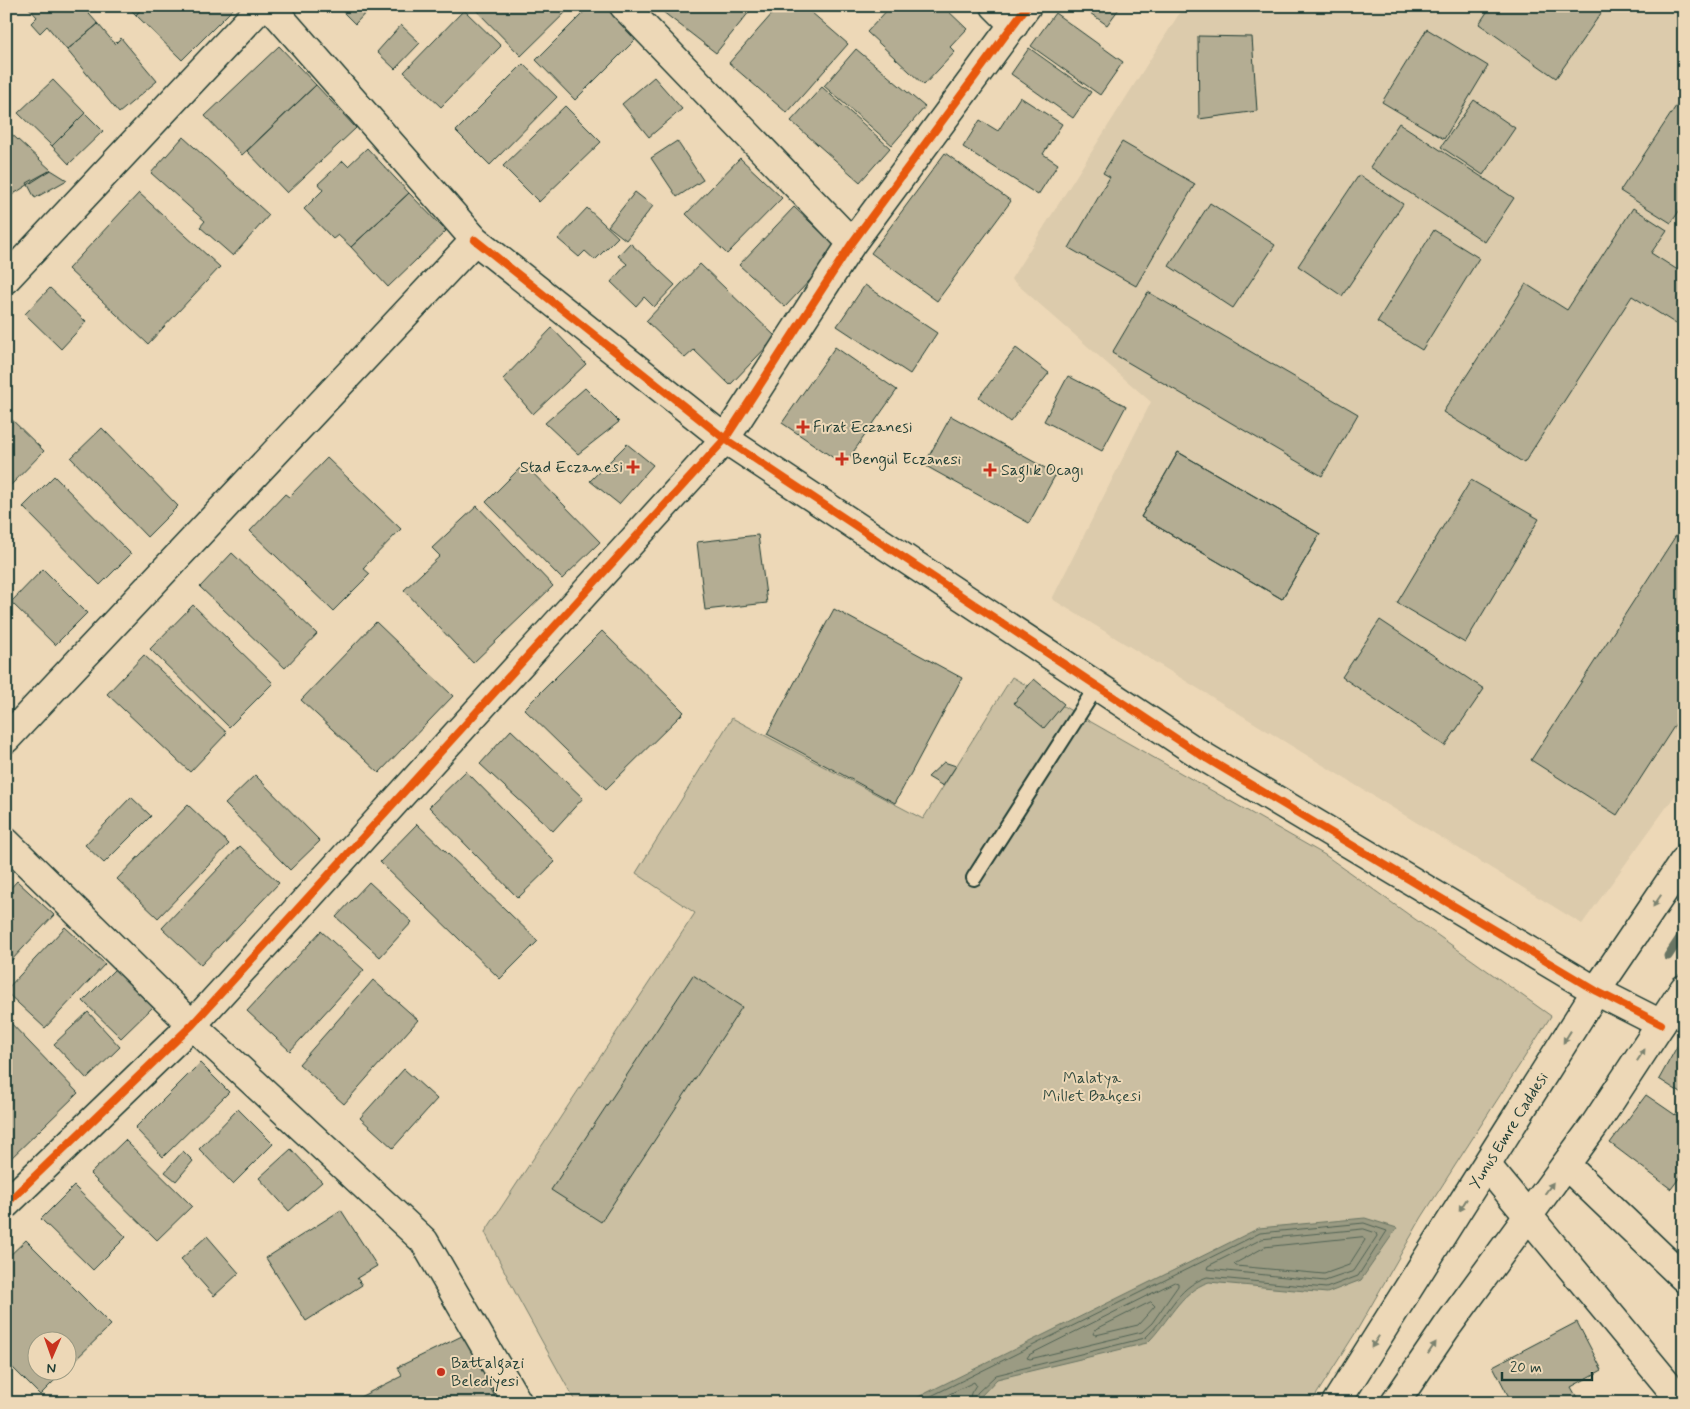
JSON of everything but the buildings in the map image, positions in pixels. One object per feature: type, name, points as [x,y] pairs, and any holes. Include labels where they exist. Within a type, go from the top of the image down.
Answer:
[{"type":"street","points":[[10,266],[262,6]]},
{"type":"street","points":[[270,6],[475,240],[725,438],[1201,755],[1596,991],[1675,1009],[1594,1126],[1446,1328],[1396,1403]]},
{"type":"street","points":[[624,6],[852,244]]},
{"type":"street","points":[[6,1204],[192,1025],[725,438],[852,244],[1012,12]]},
{"type":"street","points":[[6,739],[475,240]]},
{"type":"street","points":[[6,842],[192,1025],[424,1242],[518,1403]]},
{"type":"street","name":"Yunus Emre Caddesi","points":[[1336,1403],[1596,991],[1684,861]]},
{"type":"street","points":[[1566,1165],[1684,1278]]},
{"type":"street","points":[[1487,1166],[1683,1403]]},
{"type":"lane","points":[[974,878],[1096,686]]},
{"type":"shaded area","points":[[1184,6],[1684,6],[1684,783],[1582,924],[1052,599],[1151,402],[1011,279]]},
{"type":"green space","name":"Malatya Millet Bahçesi","points":[[1012,677],[1325,855],[1551,1016],[1422,1217],[1356,1332],[1311,1403],[576,1403],[516,1294],[485,1232],[695,913],[636,873],[732,718],[923,819]]},
{"type":"water","points":[[1365,1218],[1397,1228],[1361,1280],[1327,1293],[1209,1282],[1182,1300],[1147,1343],[997,1379],[981,1396],[980,1403],[906,1403],[1259,1228]]},
{"type":"waterway","points":[[1668,956],[1684,932]]},
{"type":"cycle path","points":[[6,1204],[192,1025],[725,439],[852,243],[1027,6]]},
{"type":"cycle path","points":[[475,240],[725,439],[1201,755],[1596,991],[1661,1024]]},
{"type":"place","name":"Fırat Eczanesi","points":[[803,427]]},
{"type":"place","name":"Bengül Eczanesi","points":[[842,459]]},
{"type":"place","name":"Stad Eczanesi","points":[[633,467]]},
{"type":"place","name":"Saglık Ocagı","points":[[990,470]]},
{"type":"place","name":"Battalgazi Belediyesi","points":[[441,1372]]}]
